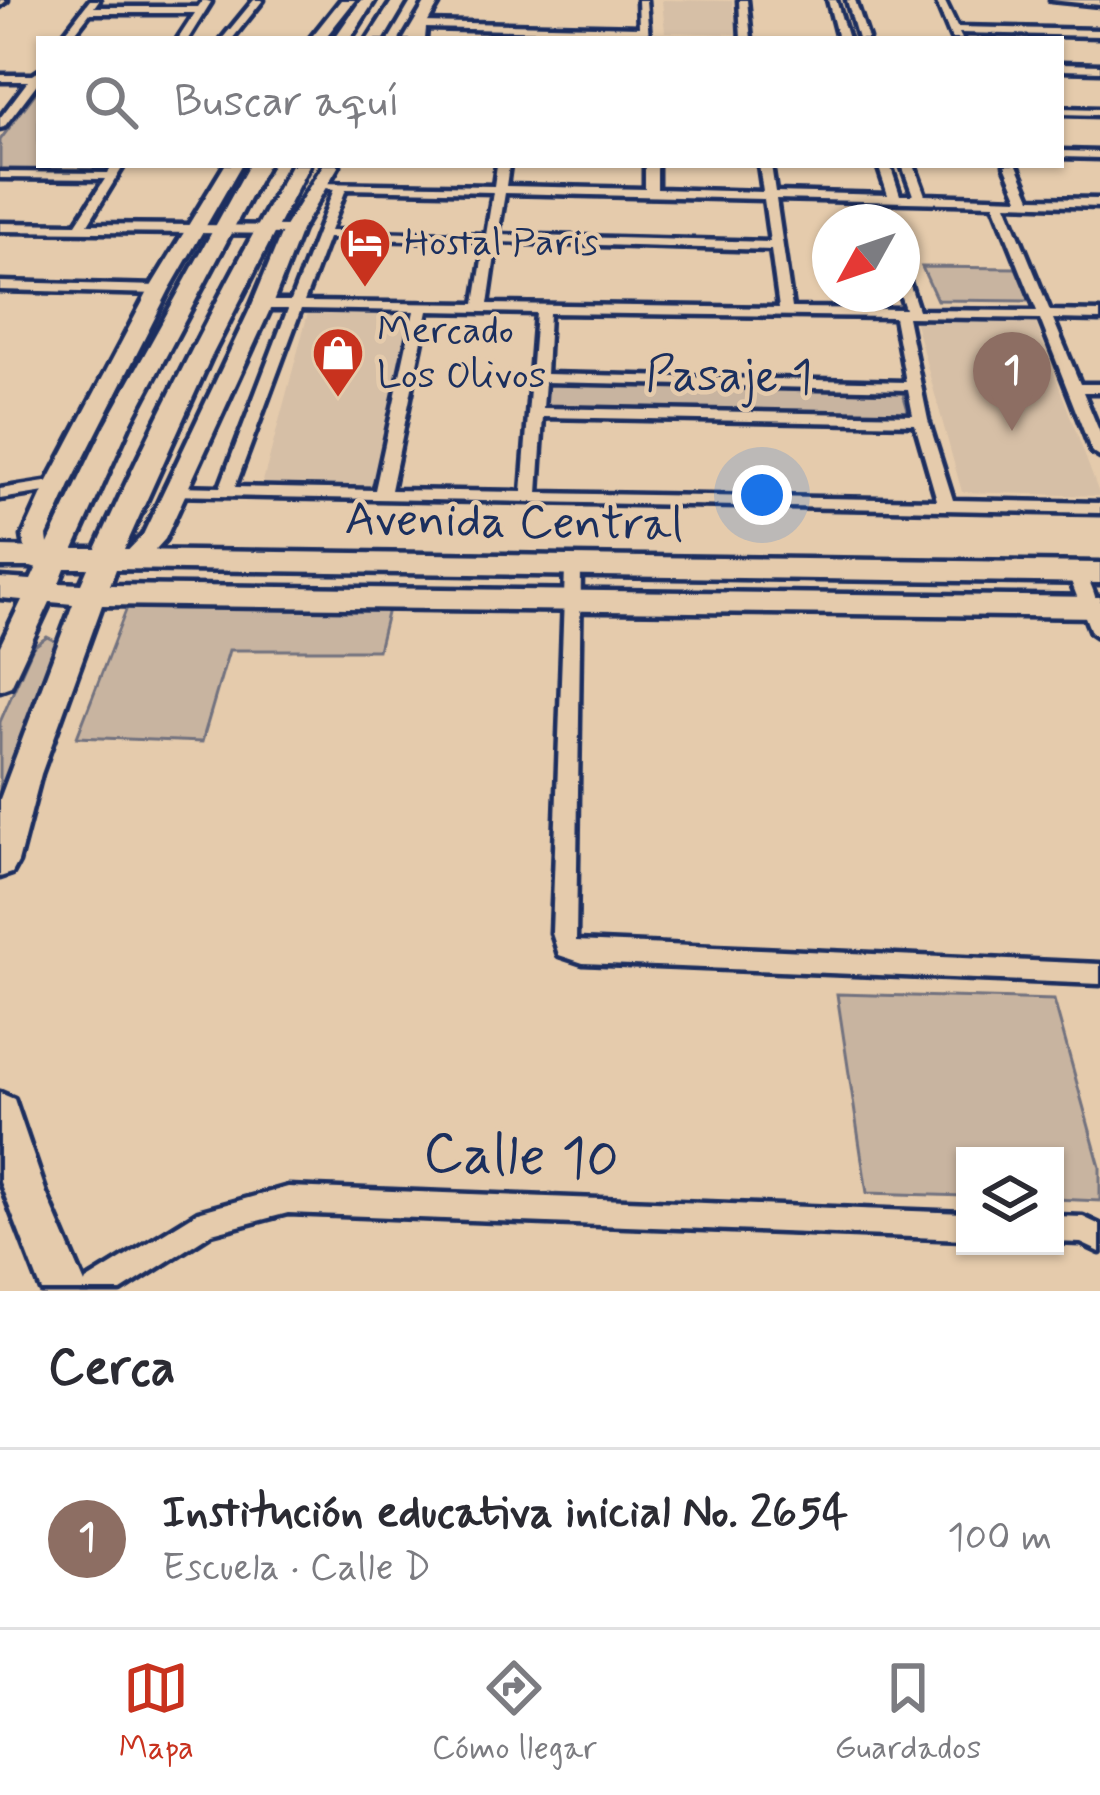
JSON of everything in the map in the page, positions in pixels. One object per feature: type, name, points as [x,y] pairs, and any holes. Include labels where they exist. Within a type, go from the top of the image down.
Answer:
[{"type":"main road","points":[[319,36],[347,0]]},
{"type":"main road","points":[[344,36],[368,0]]},
{"type":"main road","points":[[378,36],[400,0]]},
{"type":"main road","points":[[418,34],[434,0]]},
{"type":"main road","points":[[1058,0],[1100,1]]},
{"type":"main road","points":[[46,560],[35,536],[58,485],[159,290],[231,168]]},
{"type":"main road","points":[[0,678],[41,591],[46,560],[256,168]]},
{"type":"main road","points":[[0,862],[24,776],[89,596],[116,562],[264,230],[298,168]]},
{"type":"main road","points":[[116,562],[153,539],[292,230],[329,168]]},
{"type":"main road","name":"Avenida Central","points":[[0,557],[573,569],[1088,572]]},
{"type":"main road","name":"Avenida Central","points":[[0,588],[89,596],[1097,615]]},
{"type":"main road","points":[[0,1113],[65,1291]]},
{"type":"street","points":[[67,36],[95,0]]},
{"type":"street","points":[[229,36],[259,0]]},
{"type":"street","points":[[418,34],[643,34],[642,0]]},
{"type":"street","points":[[743,0],[746,36]]},
{"type":"street","points":[[832,0],[842,36]]},
{"type":"street","points":[[851,0],[862,36]]},
{"type":"street","points":[[940,0],[956,35],[1100,33]]},
{"type":"street","points":[[88,10],[205,5]]},
{"type":"street","points":[[185,36],[205,5]]},
{"type":"street","points":[[1064,67],[1100,68]]},
{"type":"street","points":[[0,78],[36,77]]},
{"type":"street","points":[[0,125],[36,80]]},
{"type":"street","points":[[1064,111],[1100,112]]},
{"type":"street","points":[[1064,154],[1100,154]]},
{"type":"street","points":[[373,186],[379,168]]},
{"type":"street","points":[[481,308],[502,168]]},
{"type":"street","points":[[650,168],[651,193]]},
{"type":"street","points":[[766,168],[786,312]]},
{"type":"street","points":[[885,168],[896,199]]},
{"type":"street","points":[[909,168],[921,200]]},
{"type":"street","points":[[1012,168],[1027,202]]},
{"type":"street","points":[[80,227],[117,169]]},
{"type":"street","points":[[0,175],[117,169]]},
{"type":"street","points":[[319,185],[771,196],[879,204],[896,199],[1100,203]]},
{"type":"street","points":[[226,491],[341,186]]},
{"type":"street","points":[[999,201],[1095,426],[1100,452]]},
{"type":"street","points":[[0,227],[292,230]]},
{"type":"street","points":[[322,234],[777,246]]},
{"type":"street","points":[[0,286],[159,290]]},
{"type":"street","points":[[262,305],[1100,316]]},
{"type":"street","points":[[382,494],[422,307]]},
{"type":"street","points":[[530,494],[543,308]]},
{"type":"street","points":[[906,314],[921,420],[946,503]]},
{"type":"street","name":"Pasaje 1","points":[[539,378],[914,386]]},
{"type":"street","points":[[1076,388],[1100,388]]},
{"type":"street","name":"Pasaje 1","points":[[536,412],[921,420]]},
{"type":"street","points":[[0,494],[58,485]]},
{"type":"street","points":[[175,491],[1100,508]]},
{"type":"street","points":[[573,569],[563,934],[567,948],[584,953],[1100,974]]},
{"type":"street","points":[[1088,572],[1097,615]]},
{"type":"street","name":"Calle 10","points":[[96,1291],[207,1222],[288,1200],[956,1226]]},
{"type":"street","points":[[1064,1230],[1084,1231],[1100,1240]]},
{"type":"shaded area","points":[[662,0],[732,1],[737,34],[665,32]]},
{"type":"shaded area","points":[[36,92],[36,168],[115,168],[0,170],[0,140]]},
{"type":"shaded area","points":[[922,267],[1016,268],[1030,301],[937,300]]},
{"type":"shaded area","name":"Mercado Los Olivos","points":[[308,313],[409,313],[374,487],[262,485]]},
{"type":"shaded area","points":[[914,319],[1036,324],[1100,496],[962,492]]},
{"type":"shaded area","points":[[546,382],[903,393],[909,414],[544,409]]},
{"type":"shaded area","points":[[128,605],[388,609],[378,650],[229,650],[202,742],[77,737]]},
{"type":"shaded area","points":[[47,637],[61,644],[0,799],[0,722],[33,647]]},
{"type":"shaded area","points":[[837,994],[1054,1000],[1100,1167],[1100,1201],[1064,1199],[1064,1147],[956,1147],[956,1196],[867,1193]]},
{"type":"place","name":"Hostal Paris","points":[[365,289]]},
{"type":"place","name":"Mercado Los Olivos","points":[[338,399]]},
{"type":"place","name":"Institución educativa inicial No. 2654","points":[[1012,431]]}]
